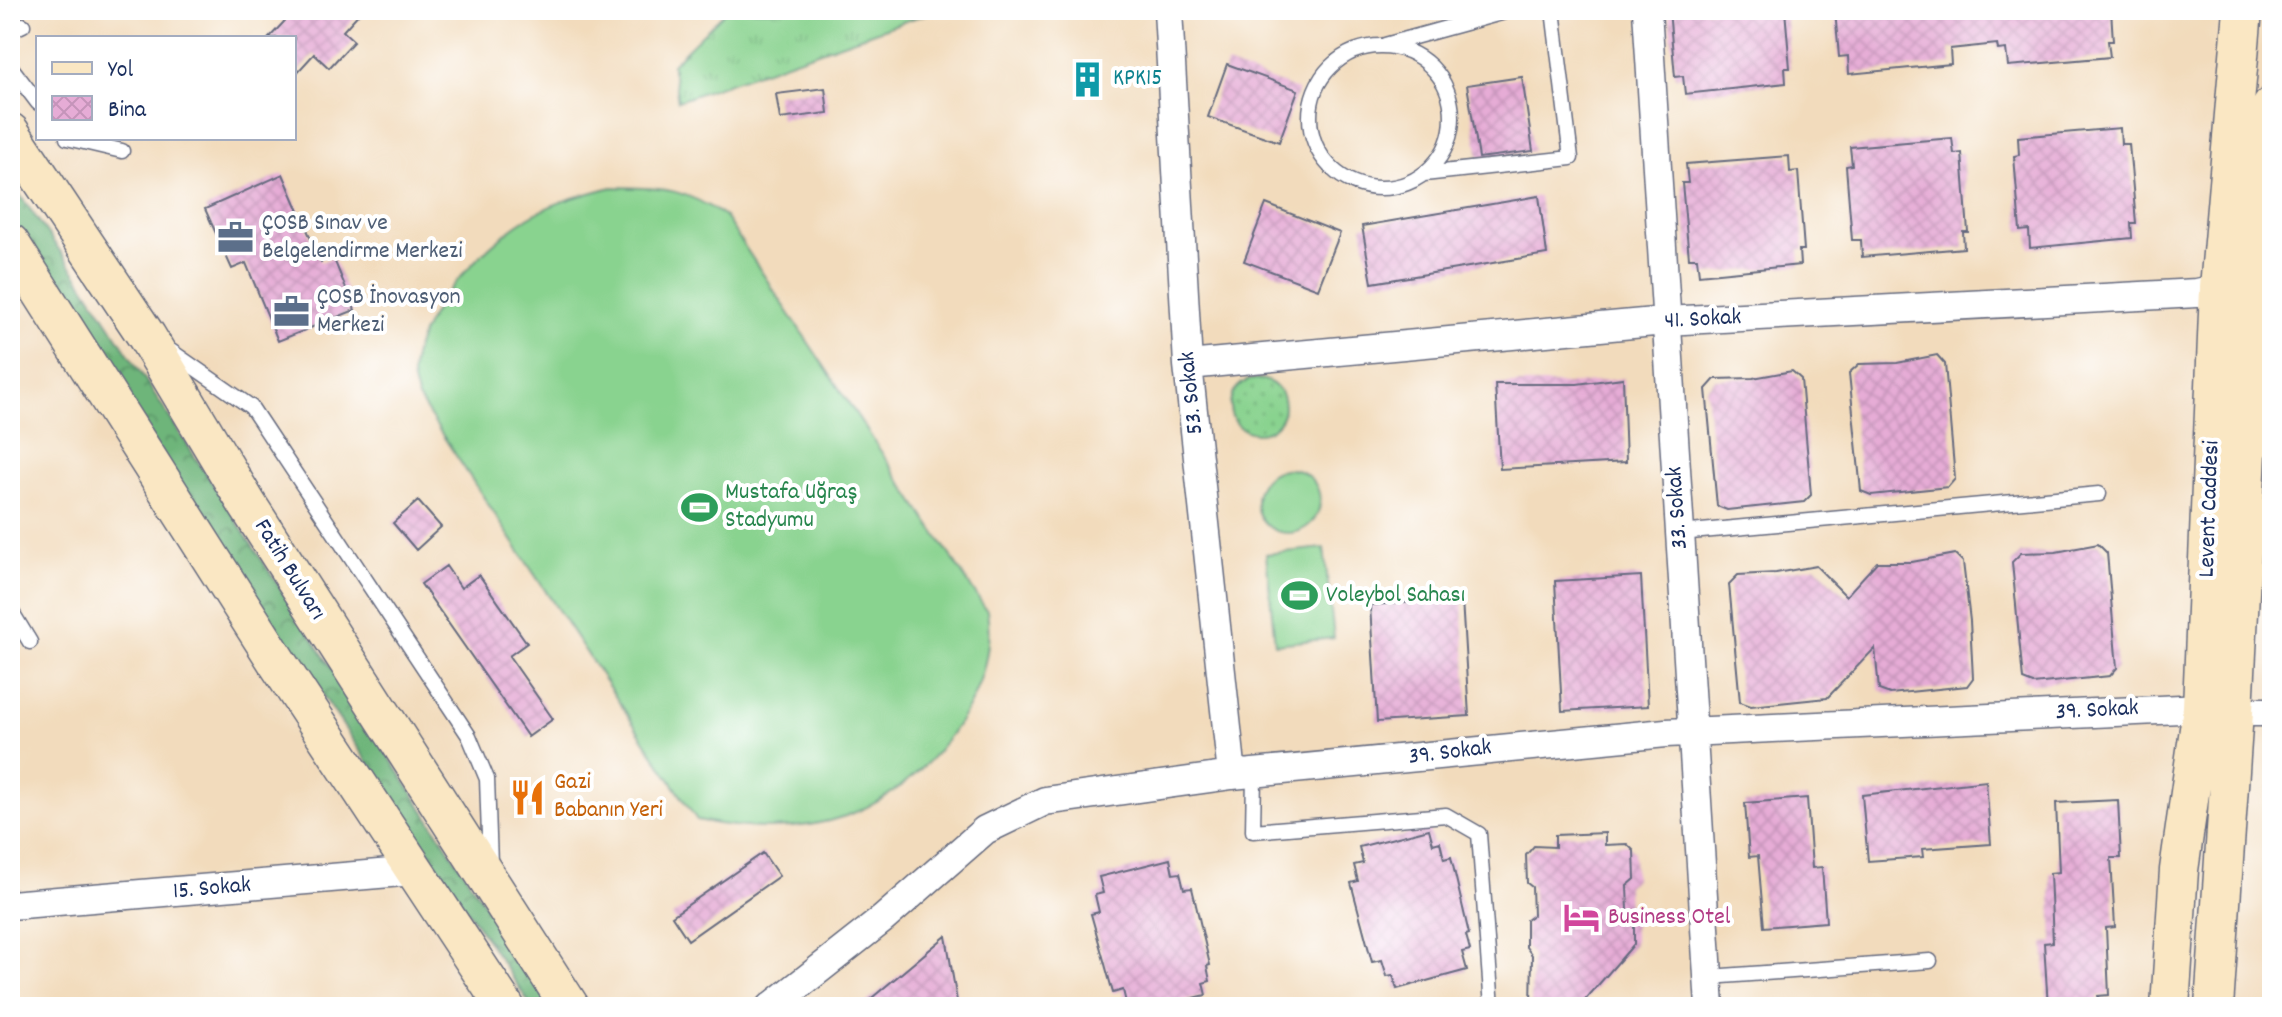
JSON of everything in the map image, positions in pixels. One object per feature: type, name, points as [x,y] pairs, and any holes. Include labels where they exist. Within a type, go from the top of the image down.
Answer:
[{"type":"main road","name":"Levent Caddesi","points":[[2214,1007],[2219,288],[2243,10]]},
{"type":"main road","name":"Levent Caddesi","points":[[2170,1007],[2179,870],[2218,710],[2262,349],[2258,234],[2272,106]]},
{"type":"main road","name":"Fatih Bulvarı","points":[[10,132],[147,337],[297,583],[570,1007]]},
{"type":"main road","points":[[10,243],[414,871],[505,1007]]},
{"type":"street","name":"53. Sokak","points":[[1168,10],[1188,365],[1243,775]]},
{"type":"street","name":"33. Sokak","points":[[1647,10],[1710,1007]]},
{"type":"street","name":"41. Sokak","points":[[1188,365],[1665,321],[2197,293],[2219,288]]},
{"type":"street","name":"39. Sokak","points":[[771,1007],[883,919],[985,830],[1034,805],[1087,794],[1513,746],[1694,731],[2218,710],[2272,712]]},
{"type":"street","name":"15. Sokak","points":[[10,905],[414,871]]},
{"type":"lane","points":[[1512,10],[1383,46],[1358,49],[1337,61],[1320,80],[1311,103],[1317,151],[1333,171],[1354,183],[1378,189],[1402,185],[1424,174],[1571,158],[1553,10]]},
{"type":"lane","points":[[1383,46],[1408,51],[1429,64],[1444,84],[1451,108],[1450,132],[1441,155],[1424,174]]},
{"type":"lane","points":[[10,66],[36,100]]},
{"type":"lane","points":[[75,140],[122,151]]},
{"type":"lane","points":[[147,337],[251,407],[469,736],[487,779],[490,880]]},
{"type":"lane","points":[[1680,533],[2099,494]]},
{"type":"lane","points":[[10,609],[30,642]]},
{"type":"lane","points":[[1243,775],[1253,831],[1446,815],[1479,834],[1492,1007]]},
{"type":"lane","points":[[1709,977],[1930,961]]},
{"type":"green space","points":[[727,10],[937,10],[678,101],[672,64]]},
{"type":"green space","points":[[10,181],[78,276],[551,1007],[532,1007],[74,325],[10,215]]},
{"type":"green space","name":"Mustafa Uğraş Stadyumu","points":[[612,187],[672,191],[697,200],[725,217],[987,611],[988,640],[984,669],[974,696],[959,722],[934,755],[907,781],[877,802],[846,816],[812,825],[775,828],[697,820],[418,398],[412,374],[415,353],[436,308],[452,286],[490,247],[526,219],[568,200]]},
{"type":"green space","points":[[1257,379],[1276,387],[1284,406],[1276,425],[1257,433],[1238,425],[1230,406],[1238,387]]},
{"type":"green space","points":[[1282,469],[1294,469],[1311,478],[1318,489],[1318,513],[1311,524],[1294,533],[1282,533],[1270,528],[1261,519],[1256,507],[1256,495],[1261,483],[1270,474]]},
{"type":"green space","name":"Voleybol Sahası","points":[[1324,548],[1334,638],[1275,644],[1266,554]]},
{"type":"building","points":[[295,10],[362,10],[343,31],[354,41],[329,68],[314,54],[296,74],[296,36],[271,36]]},
{"type":"building","points":[[1669,10],[1785,10],[1790,68],[1785,68],[1786,83],[1685,94],[1683,76],[1675,77]]},
{"type":"building","points":[[1835,10],[2111,10],[2113,41],[2108,41],[2110,57],[2008,66],[2006,49],[1998,50],[1997,44],[1950,49],[1951,64],[1849,74],[1848,56],[1839,57]]},
{"type":"building","points":[[1227,64],[1298,90],[1279,142],[1208,117]]},
{"type":"building","points":[[1522,77],[1533,151],[1479,158],[1467,85]]},
{"type":"building","points":[[825,88],[828,113],[780,119],[776,94]]},
{"type":"building","points":[[2120,128],[2121,144],[2129,144],[2136,223],[2131,223],[2132,238],[2030,248],[2029,230],[2020,231],[2014,156],[2019,155],[2018,137]]},
{"type":"building","points":[[1952,138],[1954,154],[1962,153],[1968,232],[1963,232],[1964,248],[1862,257],[1861,240],[1852,240],[1846,166],[1852,165],[1850,147]]},
{"type":"building","points":[[1789,156],[1790,172],[1798,171],[1804,250],[1799,250],[1800,265],[1699,275],[1697,258],[1689,258],[1682,183],[1688,183],[1686,164]]},
{"type":"building","points":[[283,174],[321,262],[333,257],[355,310],[278,341],[246,263],[232,269],[205,209]]},
{"type":"building","points":[[1539,196],[1547,254],[1372,283],[1362,226]]},
{"type":"building","points":[[1266,204],[1340,233],[1318,289],[1244,261]]},
{"type":"building","points":[[1937,355],[1945,364],[1955,479],[1948,487],[1871,495],[1861,491],[1849,373],[1859,364],[1897,363]]},
{"type":"building","points":[[1792,371],[1801,379],[1811,495],[1804,502],[1727,510],[1717,506],[1706,389],[1715,379],[1753,378]]},
{"type":"building","points":[[1623,378],[1626,462],[1500,469],[1495,384],[1577,384]]},
{"type":"building","points":[[418,501],[441,527],[416,550],[393,523]]},
{"type":"building","points":[[2098,544],[2107,553],[2117,668],[2110,676],[2033,684],[2023,680],[2012,562],[2021,553],[2056,552]]},
{"type":"building","points":[[1955,554],[1963,562],[1970,621],[1973,678],[1967,686],[1890,694],[1879,690],[1875,648],[1827,698],[1751,706],[1740,702],[1729,584],[1738,575],[1816,566],[1846,596],[1877,562],[1912,562]]},
{"type":"building","points":[[446,566],[461,588],[479,575],[527,643],[509,656],[553,719],[528,737],[421,584]]},
{"type":"building","points":[[1641,576],[1648,706],[1562,711],[1555,581]]},
{"type":"building","points":[[1462,599],[1469,716],[1377,722],[1370,605]]},
{"type":"building","points":[[1986,781],[1991,844],[1922,849],[1923,857],[1868,861],[1862,795]]},
{"type":"building","points":[[1807,798],[1812,868],[1822,867],[1826,922],[1764,927],[1758,856],[1749,857],[1745,803]]},
{"type":"building","points":[[2118,800],[2121,858],[2111,858],[2115,927],[2106,928],[2109,995],[2098,996],[2099,1007],[2048,1007],[2044,943],[2053,942],[2050,873],[2059,872],[2056,803]]},
{"type":"building","points":[[1429,829],[1433,844],[1440,842],[1444,859],[1451,857],[1469,934],[1466,935],[1470,950],[1462,952],[1467,970],[1397,989],[1393,975],[1387,976],[1382,960],[1372,962],[1351,883],[1358,881],[1354,865],[1363,863],[1359,847]]},
{"type":"building","name":"Business Otel","points":[[1605,833],[1605,845],[1627,844],[1634,851],[1635,879],[1627,886],[1628,910],[1634,914],[1634,944],[1579,1007],[1531,1007],[1532,955],[1526,947],[1526,920],[1533,915],[1526,855],[1534,846],[1555,847],[1555,835]]},
{"type":"building","points":[[763,853],[779,876],[688,940],[672,916]]},
{"type":"building","points":[[1170,859],[1173,874],[1180,873],[1184,889],[1192,888],[1210,965],[1207,966],[1210,981],[1203,983],[1206,995],[1157,1007],[1127,1007],[1123,990],[1113,993],[1091,914],[1099,912],[1095,895],[1103,893],[1099,877]]},
{"type":"building","points":[[946,936],[958,1007],[861,1007]]},
{"type":"place","name":"KPK15","points":[[1087,79]]},
{"type":"place","name":"ÇOSB Sınav ve Belgelendirme Merkezi","points":[[236,238]]},
{"type":"place","name":"ÇOSB İnovasyon Merkezi","points":[[291,312]]},
{"type":"place","name":"Mustafa Uğraş Stadyumu","points":[[699,507]]},
{"type":"place","name":"Voleybol Sahası","points":[[1300,596]]},
{"type":"place","name":"Gazi Babanın Yeri","points":[[528,797]]},
{"type":"place","name":"Business Otel","points":[[1582,918]]}]
